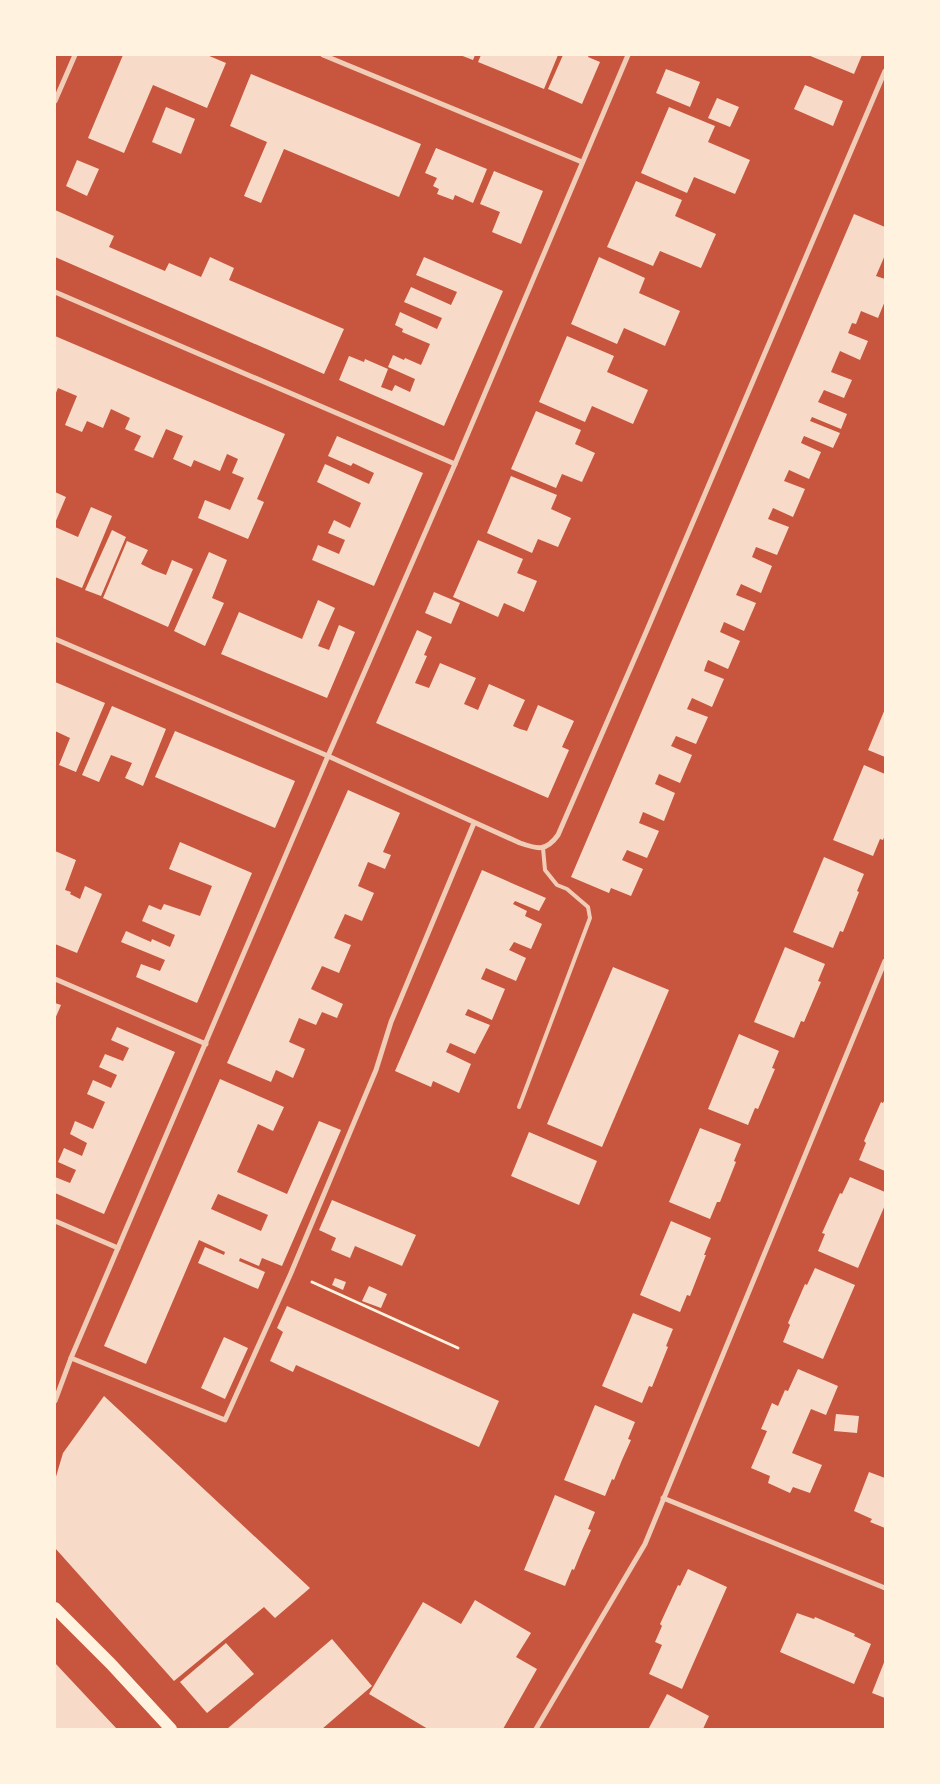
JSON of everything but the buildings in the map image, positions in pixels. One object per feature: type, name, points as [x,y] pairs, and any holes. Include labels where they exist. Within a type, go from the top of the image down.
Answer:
[{"type":"main road","points":[[55,1608],[111,1664],[170,1729]]},
{"type":"street","points":[[55,101],[75,55]]},
{"type":"street","points":[[323,55],[582,162]]},
{"type":"street","points":[[55,1401],[71,1358],[455,464],[628,55]]},
{"type":"street","points":[[55,639],[328,756],[520,843],[534,848],[543,848],[552,843],[558,834],[643,639],[885,71]]},
{"type":"street","points":[[55,292],[455,464]]},
{"type":"street","points":[[71,1358],[225,1420],[291,1273],[376,1070],[391,1022],[474,823]]},
{"type":"street","points":[[536,1729],[645,1544],[885,961]]},
{"type":"street","points":[[55,980],[206,1044]]},
{"type":"street","points":[[55,1222],[118,1248]]},
{"type":"street","points":[[663,1498],[885,1588]]},
{"type":"lane","points":[[519,1107],[590,918],[588,907],[567,889],[557,885],[545,870],[543,848]]},
{"type":"path","points":[[291,1273],[458,1348]]}]
